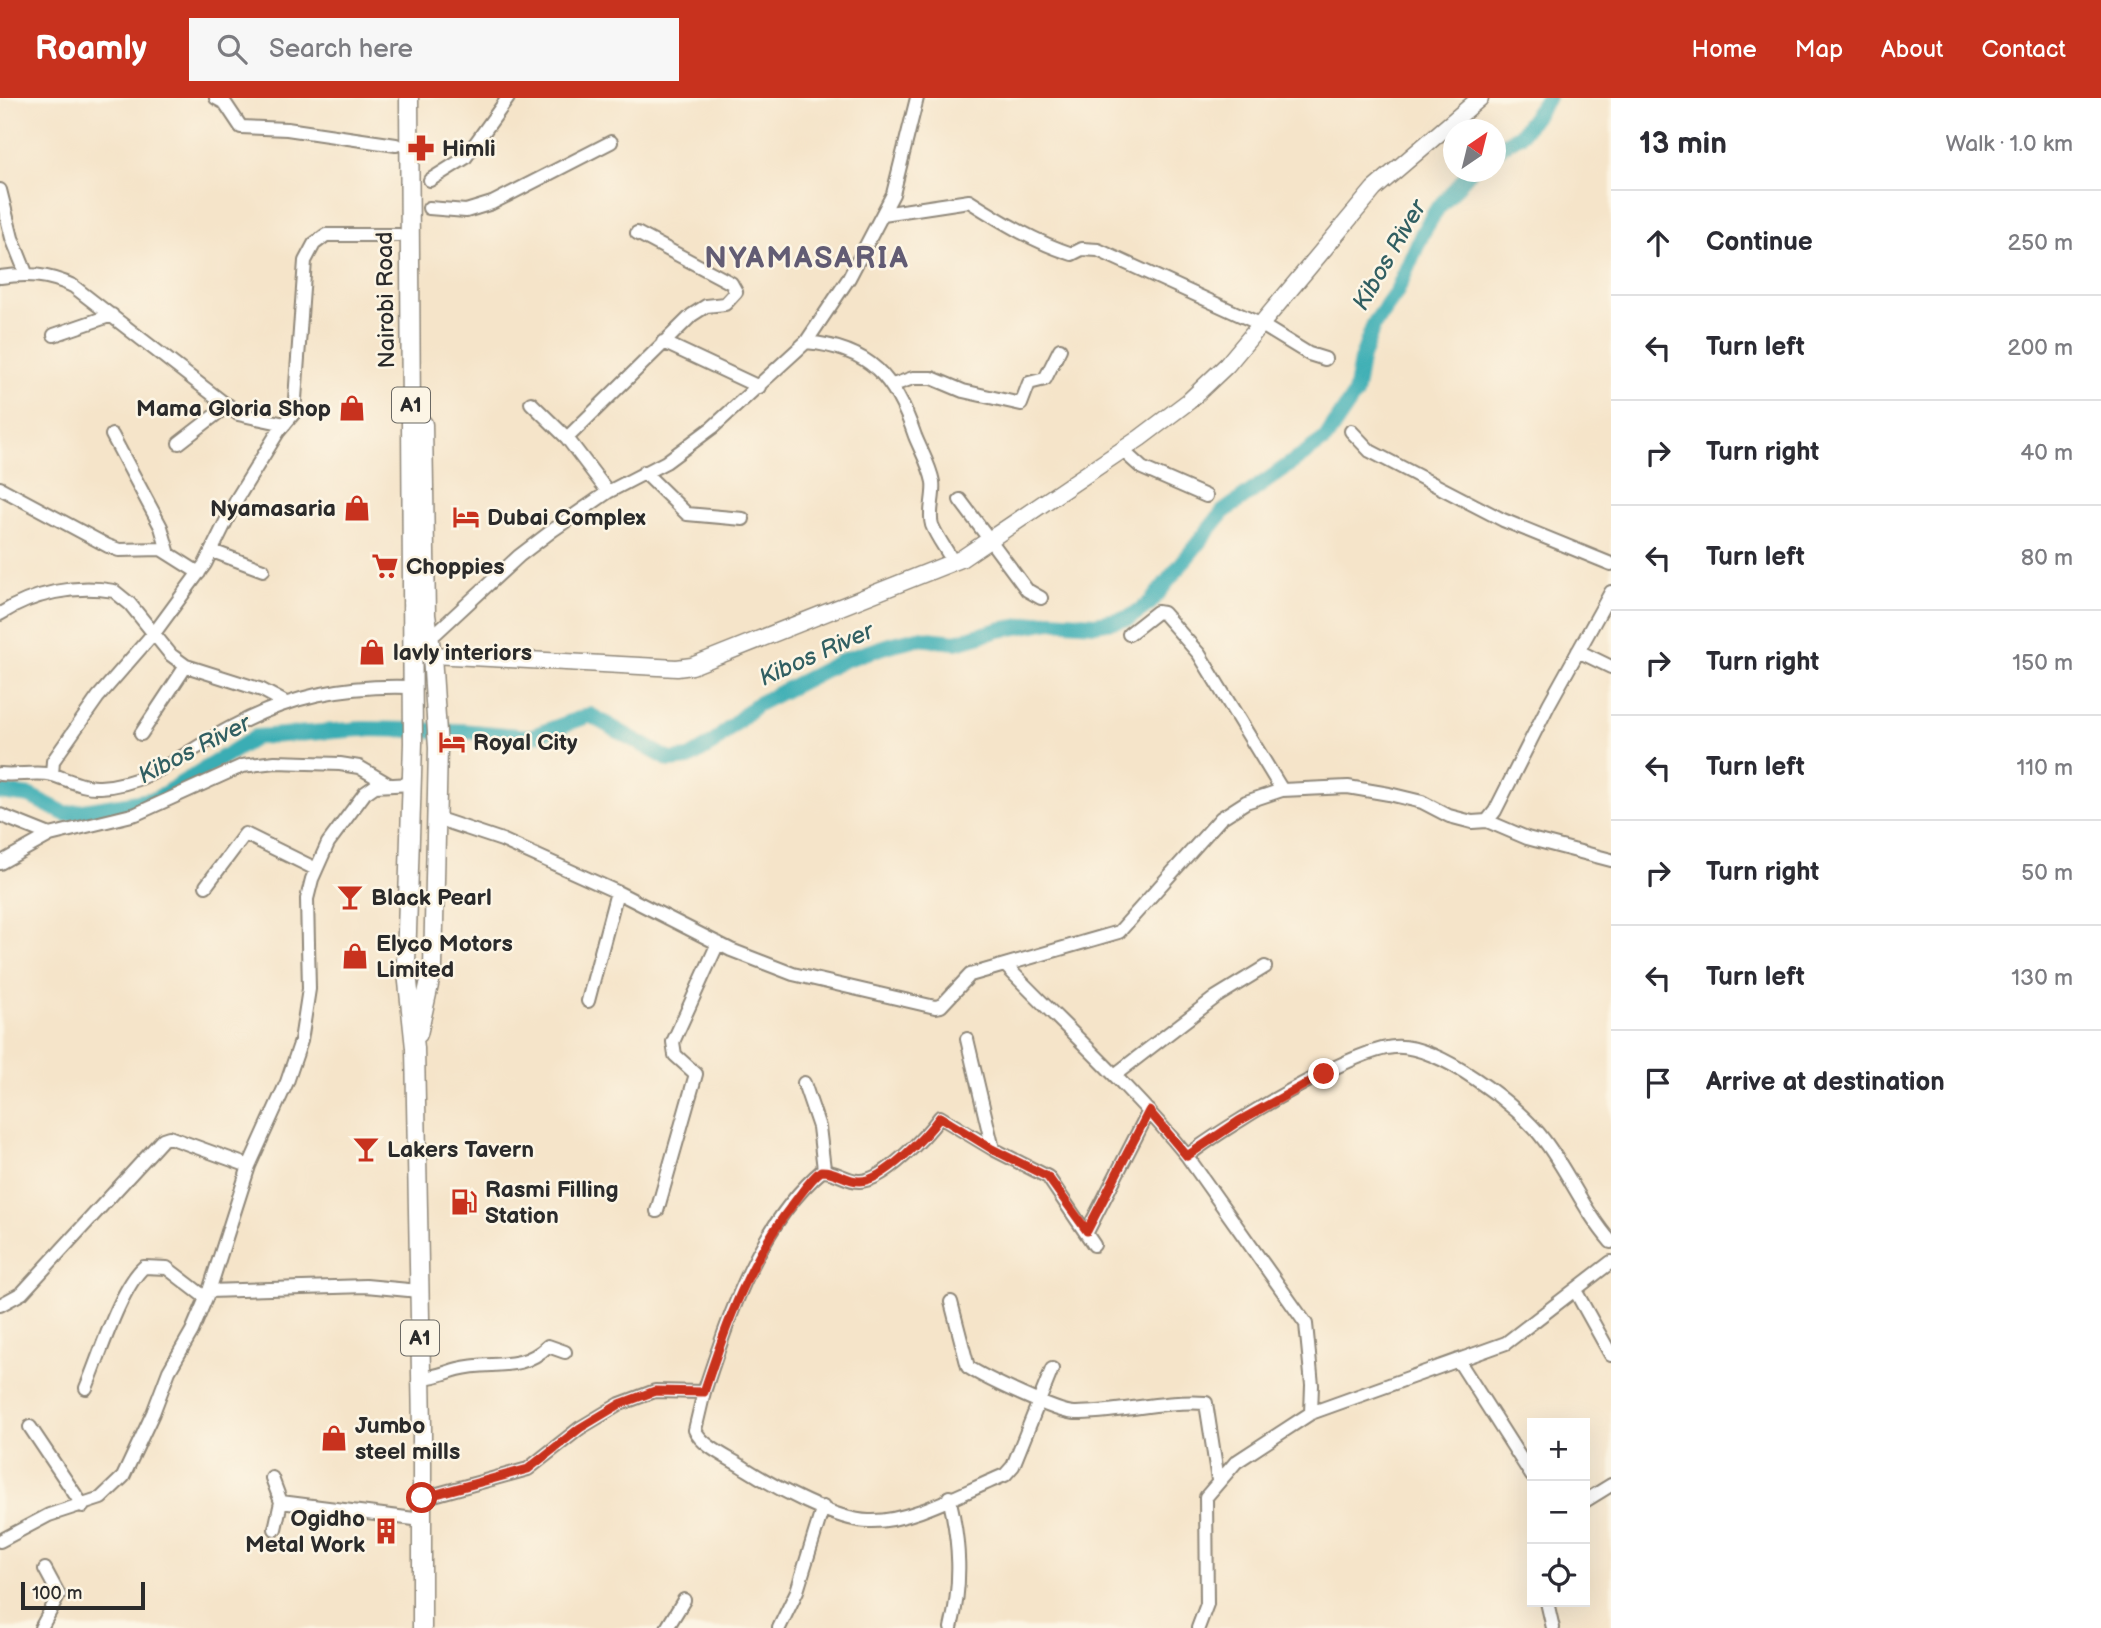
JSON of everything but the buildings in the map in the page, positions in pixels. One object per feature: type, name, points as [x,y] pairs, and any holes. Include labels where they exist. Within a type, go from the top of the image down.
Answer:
[{"type":"highway","name":"Nairobi Road","points":[[409,98],[412,785]]},
{"type":"highway","name":"Nairobi Road","points":[[415,98],[419,164],[426,615],[432,655],[438,748],[436,818]]},
{"type":"highway","name":"A1","points":[[412,785],[406,953],[415,1048],[422,1628]]},
{"type":"highway","name":"A1","points":[[415,1048],[433,955],[436,818]]},
{"type":"highway","points":[[406,953],[433,955]]},
{"type":"main road","points":[[432,655],[692,666],[953,562],[992,540],[1189,401],[1227,365],[1355,208],[1397,167],[1480,98]]},
{"type":"street","points":[[216,98],[225,103],[241,127],[287,129],[396,145]]},
{"type":"street","points":[[430,180],[465,158],[508,98]]},
{"type":"street","points":[[436,633],[519,556],[608,492],[666,461],[713,427],[806,342],[849,278],[883,214],[902,166],[918,98]]},
{"type":"street","points":[[429,208],[457,211],[473,209],[509,195],[611,142]]},
{"type":"street","points":[[0,190],[12,238],[26,273]]},
{"type":"street","points":[[883,214],[969,201],[1007,225],[1072,254],[1082,249],[1098,250],[1260,324],[1310,354],[1325,359]]},
{"type":"street","points":[[567,438],[692,315],[706,306],[725,304],[736,292],[731,283],[704,272],[637,233]]},
{"type":"street","points":[[52,775],[53,761],[98,697],[155,632],[199,573],[237,497],[296,405],[304,261],[308,253],[326,235],[399,235]]},
{"type":"street","points":[[0,277],[26,273],[50,276],[73,286],[243,418],[285,424]]},
{"type":"street","points":[[54,335],[112,315]]},
{"type":"street","points":[[663,342],[758,387]]},
{"type":"street","points":[[806,342],[831,344],[859,356],[877,366],[894,385],[908,411],[932,481],[931,523],[953,562]]},
{"type":"street","points":[[894,385],[913,378],[932,378],[963,391],[1021,404],[1028,383],[1045,379],[1060,349]]},
{"type":"street","points":[[531,403],[567,438],[608,492]]},
{"type":"street","points":[[178,443],[228,405]]},
{"type":"street","points":[[1352,431],[1370,452],[1503,520],[1611,564]]},
{"type":"street","points":[[112,435],[161,527],[168,551]]},
{"type":"street","points":[[1122,450],[1142,468],[1206,496]]},
{"type":"street","points":[[644,472],[687,514],[743,519]]},
{"type":"street","points":[[0,488],[108,547],[119,550],[153,547],[168,551],[199,573]]},
{"type":"street","points":[[960,500],[1027,590],[1041,598]]},
{"type":"street","points":[[212,551],[263,570]]},
{"type":"street","points":[[0,614],[35,595],[107,590],[123,597],[172,655],[186,666],[262,690],[286,704]]},
{"type":"street","points":[[1487,821],[1495,811],[1611,592]]},
{"type":"street","points":[[1129,634],[1157,612],[1163,613],[1199,654],[1282,790]]},
{"type":"street","points":[[1578,651],[1611,667]]},
{"type":"street","points":[[141,734],[186,666]]},
{"type":"street","points":[[0,774],[52,775],[76,784],[99,787],[128,781],[178,762],[229,728],[286,704],[334,689],[410,687]]},
{"type":"street","points":[[0,863],[50,835],[136,814],[242,766],[275,762],[340,764],[359,767],[388,784]]},
{"type":"street","points":[[0,1541],[49,1515],[83,1506],[114,1489],[122,1477],[153,1413],[169,1370],[208,1295],[249,1166],[287,1082],[301,1041],[309,989],[307,899],[316,869],[328,843],[365,793],[375,786],[412,785]]},
{"type":"street","points":[[436,818],[502,840],[617,892],[718,943],[793,974],[934,1007],[941,1006],[964,978],[1119,932],[1221,818],[1246,802],[1282,790],[1348,786],[1422,803],[1449,816],[1472,822],[1487,821],[1527,838],[1611,860]]},
{"type":"street","points":[[0,815],[50,835]]},
{"type":"street","points":[[206,886],[245,834],[316,869]]},
{"type":"street","points":[[588,1001],[617,892]]},
{"type":"street","points":[[657,1211],[696,1074],[675,1055],[673,1042],[718,943]]},
{"type":"street","points":[[1006,965],[1077,1040],[1116,1073],[1187,1156],[1306,1324],[1312,1385],[1311,1413]]},
{"type":"street","points":[[1116,1073],[1216,997],[1265,967]]},
{"type":"street","points":[[967,1039],[992,1149]]},
{"type":"street","points":[[1187,1156],[1239,1121],[1324,1074],[1381,1049],[1396,1046],[1416,1049],[1463,1070],[1524,1118],[1543,1138],[1596,1225],[1611,1242]]},
{"type":"street","points":[[804,1083],[819,1127],[824,1169],[778,1223],[753,1264],[724,1330],[696,1419],[697,1435],[769,1483],[823,1507],[868,1522],[920,1510],[1010,1471],[1052,1369]]},
{"type":"street","points":[[1087,1231],[1149,1111]]},
{"type":"street","points":[[821,1171],[855,1181],[868,1181],[921,1143],[940,1117],[992,1149],[1048,1177],[1094,1245]]},
{"type":"street","points":[[0,1305],[32,1284],[163,1139],[169,1137],[249,1166]]},
{"type":"street","points":[[1198,1628],[1207,1604],[1205,1502],[1218,1480],[1236,1462],[1311,1413],[1506,1343],[1576,1292],[1611,1262]]},
{"type":"street","points":[[86,1388],[115,1317],[144,1267],[167,1268],[208,1295],[366,1286],[419,1291]]},
{"type":"street","points":[[1576,1292],[1611,1354]]},
{"type":"street","points":[[951,1302],[968,1367],[985,1378],[1006,1384],[1039,1402],[1072,1414],[1179,1401],[1206,1404],[1218,1480]]},
{"type":"street","points":[[421,1378],[444,1376],[460,1368],[527,1362],[548,1346],[565,1352]]},
{"type":"street","points":[[1458,1360],[1527,1468]]},
{"type":"street","points":[[422,1498],[528,1469],[580,1428],[632,1399],[655,1391],[704,1392]]},
{"type":"street","points":[[30,1427],[83,1506]]},
{"type":"street","points":[[272,1478],[281,1503],[275,1529]]},
{"type":"street","points":[[1590,1498],[1611,1485]]},
{"type":"street","points":[[949,1497],[958,1531],[960,1567],[951,1628]]},
{"type":"street","points":[[281,1503],[422,1520]]},
{"type":"street","points":[[779,1628],[797,1591],[823,1507]]},
{"type":"street","points":[[41,1628],[59,1595],[45,1569]]},
{"type":"street","points":[[667,1628],[684,1600]]},
{"type":"street","points":[[1548,1607],[1553,1628]]},
{"type":"waterway","name":"Kibos River","points":[[1506,144],[1521,134],[1548,98]]},
{"type":"waterway","name":"Kibos River","points":[[0,792],[30,796],[66,814],[156,799],[256,737],[362,729],[461,731],[530,737],[590,715],[670,760],[689,758],[712,744],[756,705],[844,660],[889,645],[918,638],[956,642],[999,630],[1051,621],[1095,624],[1129,618],[1150,603],[1223,512],[1325,439],[1355,394],[1361,360],[1374,324],[1396,293],[1423,232],[1437,209],[1461,182]]},
{"type":"place","name":"Himli","points":[[421,148]]},
{"type":"place","name":"Mama Gloria Shop","points":[[352,408]]},
{"type":"place","name":"Nyamasaria","points":[[357,508]]},
{"type":"place","name":"Dubai Complex","points":[[466,517]]},
{"type":"place","name":"Choppies","points":[[385,566]]},
{"type":"place","name":"lavly interiors","points":[[372,652]]},
{"type":"place","name":"Royal City","points":[[452,742]]},
{"type":"place","name":"Black Pearl","points":[[350,897]]},
{"type":"place","name":"Elyco Motors Limited","points":[[355,956]]},
{"type":"place","name":"Lakers Tavern","points":[[366,1149]]},
{"type":"place","name":"Rasmi Filling Station","points":[[464,1202]]},
{"type":"place","name":"Jumbo steel mills","points":[[334,1438]]},
{"type":"place","name":"Ogidho Metal Work","points":[[386,1531]]},
{"type":"district","name":"NYAMASARIA","points":[[807,258]]},
{"type":"route","points":[[422,1498],[528,1469],[580,1428],[620,1404],[655,1391],[704,1392],[724,1330],[753,1264],[778,1223],[821,1171],[855,1181],[868,1181],[921,1143],[940,1117],[974,1139],[1048,1177],[1087,1231],[1100,1209],[1115,1172],[1149,1111],[1187,1156],[1239,1121],[1324,1074]]}]
